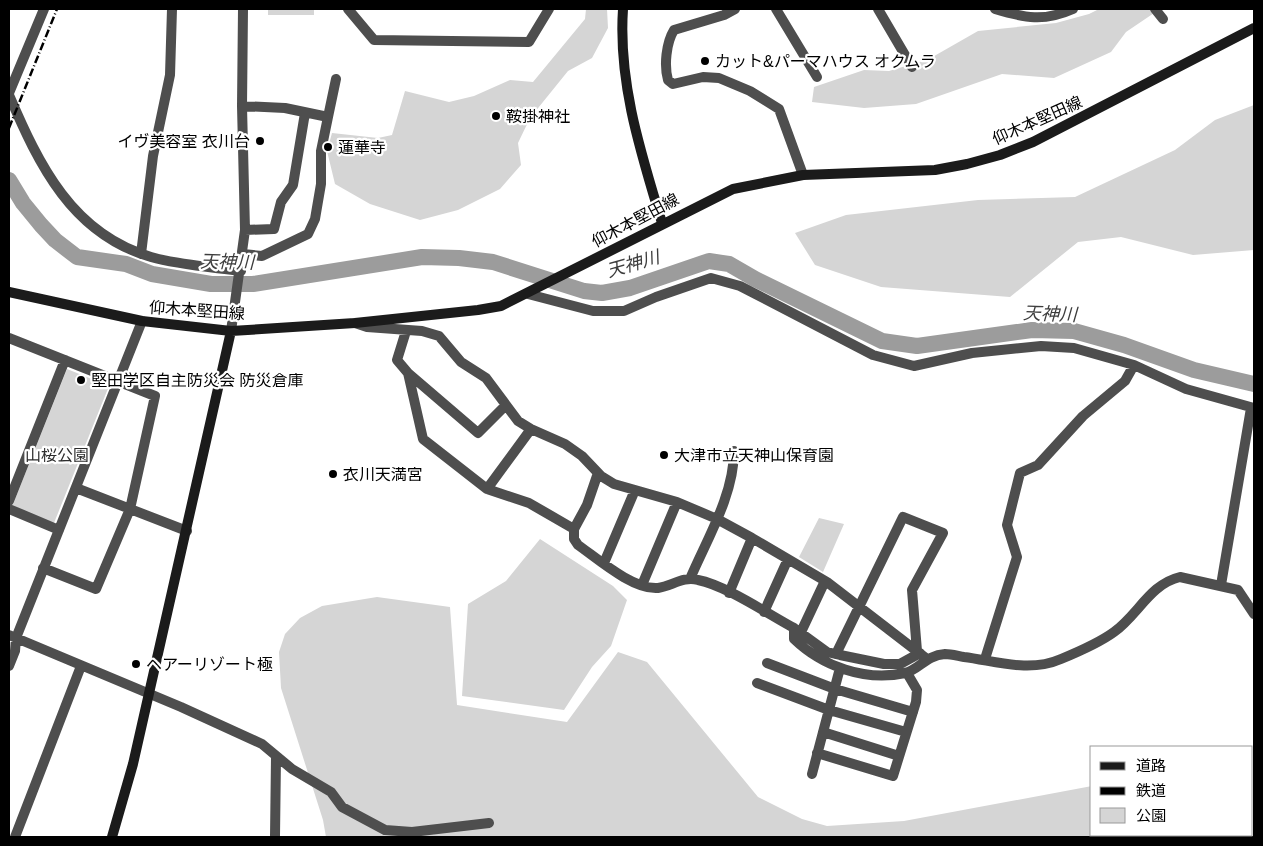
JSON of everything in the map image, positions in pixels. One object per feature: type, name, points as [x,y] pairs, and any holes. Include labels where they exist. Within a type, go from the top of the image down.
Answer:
[{"type":"main road","points":[[623,9],[624,74],[637,139],[662,223]]},
{"type":"main road","name":"仰木本堅田線","points":[[9,292],[142,321],[231,331],[355,323],[501,306],[528,294],[662,223],[733,188],[803,175],[935,170],[968,164],[1000,155],[1033,142],[1091,113],[1254,28]]},
{"type":"main road","points":[[112,837],[134,764],[231,331]]},
{"type":"street","points":[[44,9],[9,94],[42,163],[71,205],[89,225],[104,237],[141,254],[240,276]]},
{"type":"street","points":[[141,254],[152,165],[170,75],[172,9]]},
{"type":"street","points":[[231,331],[245,230],[242,106],[243,9]]},
{"type":"street","points":[[348,9],[374,40],[529,42],[549,9]]},
{"type":"street","points":[[735,9],[724,15],[674,30],[670,36],[666,63],[668,80],[673,84],[703,77],[719,78],[750,91],[779,109],[803,175]]},
{"type":"street","points":[[776,9],[817,77]]},
{"type":"street","points":[[878,9],[912,66]]},
{"type":"street","points":[[995,9],[1042,18],[1051,18],[1073,9]]},
{"type":"street","points":[[1156,9],[1163,20]]},
{"type":"street","points":[[243,254],[262,256],[308,234],[315,219],[321,184],[321,151],[336,79]]},
{"type":"street","points":[[242,106],[285,108],[328,117]]},
{"type":"street","points":[[245,230],[274,229],[282,202],[293,185],[304,113]]},
{"type":"street","points":[[528,294],[593,311],[624,311],[656,297],[711,278],[740,286],[873,355],[895,362],[914,366],[972,353],[1040,346],[1074,348],[1134,365],[1186,389],[1253,408],[1221,585]]},
{"type":"street","points":[[9,666],[15,651],[12,636],[44,568],[142,321]]},
{"type":"street","points":[[355,323],[367,327],[422,331],[439,336],[461,362],[486,378],[518,421],[564,444],[582,456],[598,473],[614,484],[676,502],[717,519],[752,538],[825,581],[922,654]]},
{"type":"street","points":[[406,331],[397,360],[408,373],[478,433],[506,405]]},
{"type":"street","points":[[10,341],[65,360],[155,396],[130,509],[96,589],[44,568]]},
{"type":"street","points":[[9,501],[65,360]]},
{"type":"street","points":[[985,659],[1018,557],[1007,525],[1020,473],[1038,465],[1046,454],[1075,427],[1083,416],[1124,381],[1134,365]]},
{"type":"street","points":[[408,373],[422,439],[487,489],[529,503],[574,529]]},
{"type":"street","points":[[487,489],[531,429]]},
{"type":"street","points":[[690,579],[717,519],[734,470],[734,451]]},
{"type":"street","points":[[598,473],[587,505],[574,529],[574,539],[578,545],[621,575],[642,585],[658,588],[690,579],[710,583],[797,630],[827,652],[836,654],[884,664],[900,664],[922,654],[946,654],[1031,667],[1059,660],[1115,631],[1158,588],[1170,579],[1180,577],[1238,590],[1254,614]]},
{"type":"street","points":[[76,488],[187,531]]},
{"type":"street","points":[[604,563],[635,490]]},
{"type":"street","points":[[642,585],[676,502]]},
{"type":"street","points":[[9,509],[59,530]]},
{"type":"street","points":[[825,581],[797,630],[794,639],[807,652],[823,662],[840,668],[878,675],[907,673],[922,654],[912,590],[943,533],[904,517],[858,606],[841,647],[836,654]]},
{"type":"street","points":[[729,593],[752,538]]},
{"type":"street","points":[[764,612],[788,559]]},
{"type":"street","points":[[12,636],[262,744],[276,758],[331,792],[342,807],[385,830],[412,832],[489,823]]},
{"type":"street","points":[[767,663],[835,689],[913,712]]},
{"type":"street","points":[[15,837],[81,666]]},
{"type":"street","points":[[812,774],[840,668]]},
{"type":"street","points":[[817,754],[893,776],[913,712],[917,690],[907,673]]},
{"type":"street","points":[[757,683],[829,710],[906,732]]},
{"type":"street","points":[[823,732],[899,756]]},
{"type":"street","points":[[275,837],[276,758]]},
{"type":"green space","points":[[268,9],[314,9],[314,15],[268,15]]},
{"type":"green space","points":[[586,9],[607,9],[608,28],[592,58],[568,71],[530,118],[518,143],[521,165],[500,189],[458,210],[420,220],[370,204],[335,184],[327,151],[332,133],[378,138],[392,135],[405,91],[449,102],[474,96],[510,80],[533,82],[585,19]]},
{"type":"green space","points":[[1099,9],[1160,9],[1126,32],[1111,52],[1054,78],[1002,74],[916,104],[864,108],[812,102],[814,87],[864,70],[889,71],[929,59],[978,31],[1056,23],[1089,14]]},
{"type":"green space","points":[[1254,105],[1254,250],[1193,255],[1121,237],[1078,242],[1010,297],[881,287],[815,265],[795,233],[846,215],[978,200],[1075,197],[1175,150],[1215,120]]},
{"type":"green space","name":"山桜公園","points":[[67,369],[109,386],[54,523],[12,507]]},
{"type":"green space","points":[[819,518],[844,524],[823,572],[799,557]]},
{"type":"green space","points":[[540,539],[613,586],[627,600],[611,646],[592,667],[564,710],[462,696],[468,604],[506,581]]},
{"type":"green space","points":[[377,597],[450,607],[457,705],[567,722],[618,652],[647,662],[758,797],[802,819],[827,826],[904,821],[1090,786],[1090,836],[1229,837],[326,837],[323,820],[281,688],[279,652],[285,634],[300,618],[322,606]]},
{"type":"waterway","name":"天神川","points":[[9,180],[23,203],[41,225],[55,240],[77,257],[126,264],[152,274],[211,284],[253,284],[422,257],[459,258],[493,262],[584,291],[602,293],[630,288],[709,261],[729,264],[755,279],[882,341],[917,346],[1032,330],[1074,331],[1124,345],[1194,370],[1254,384]]},
{"type":"railway","points":[[9,128],[57,9]]},
{"type":"place","name":"カット&パーマハウス オクムラ","points":[[705,61]]},
{"type":"place","name":"鞍掛神社","points":[[496,116]]},
{"type":"place","name":"イヴ美容室 衣川台","points":[[260,141]]},
{"type":"place","name":"蓮華寺","points":[[328,147]]},
{"type":"place","name":"堅田学区自主防災会 防災倉庫","points":[[81,380]]},
{"type":"place","name":"大津市立天神山保育園","points":[[664,455]]},
{"type":"place","name":"衣川天満宮","points":[[333,474]]},
{"type":"place","name":"ヘアーリゾート極","points":[[136,664]]}]
